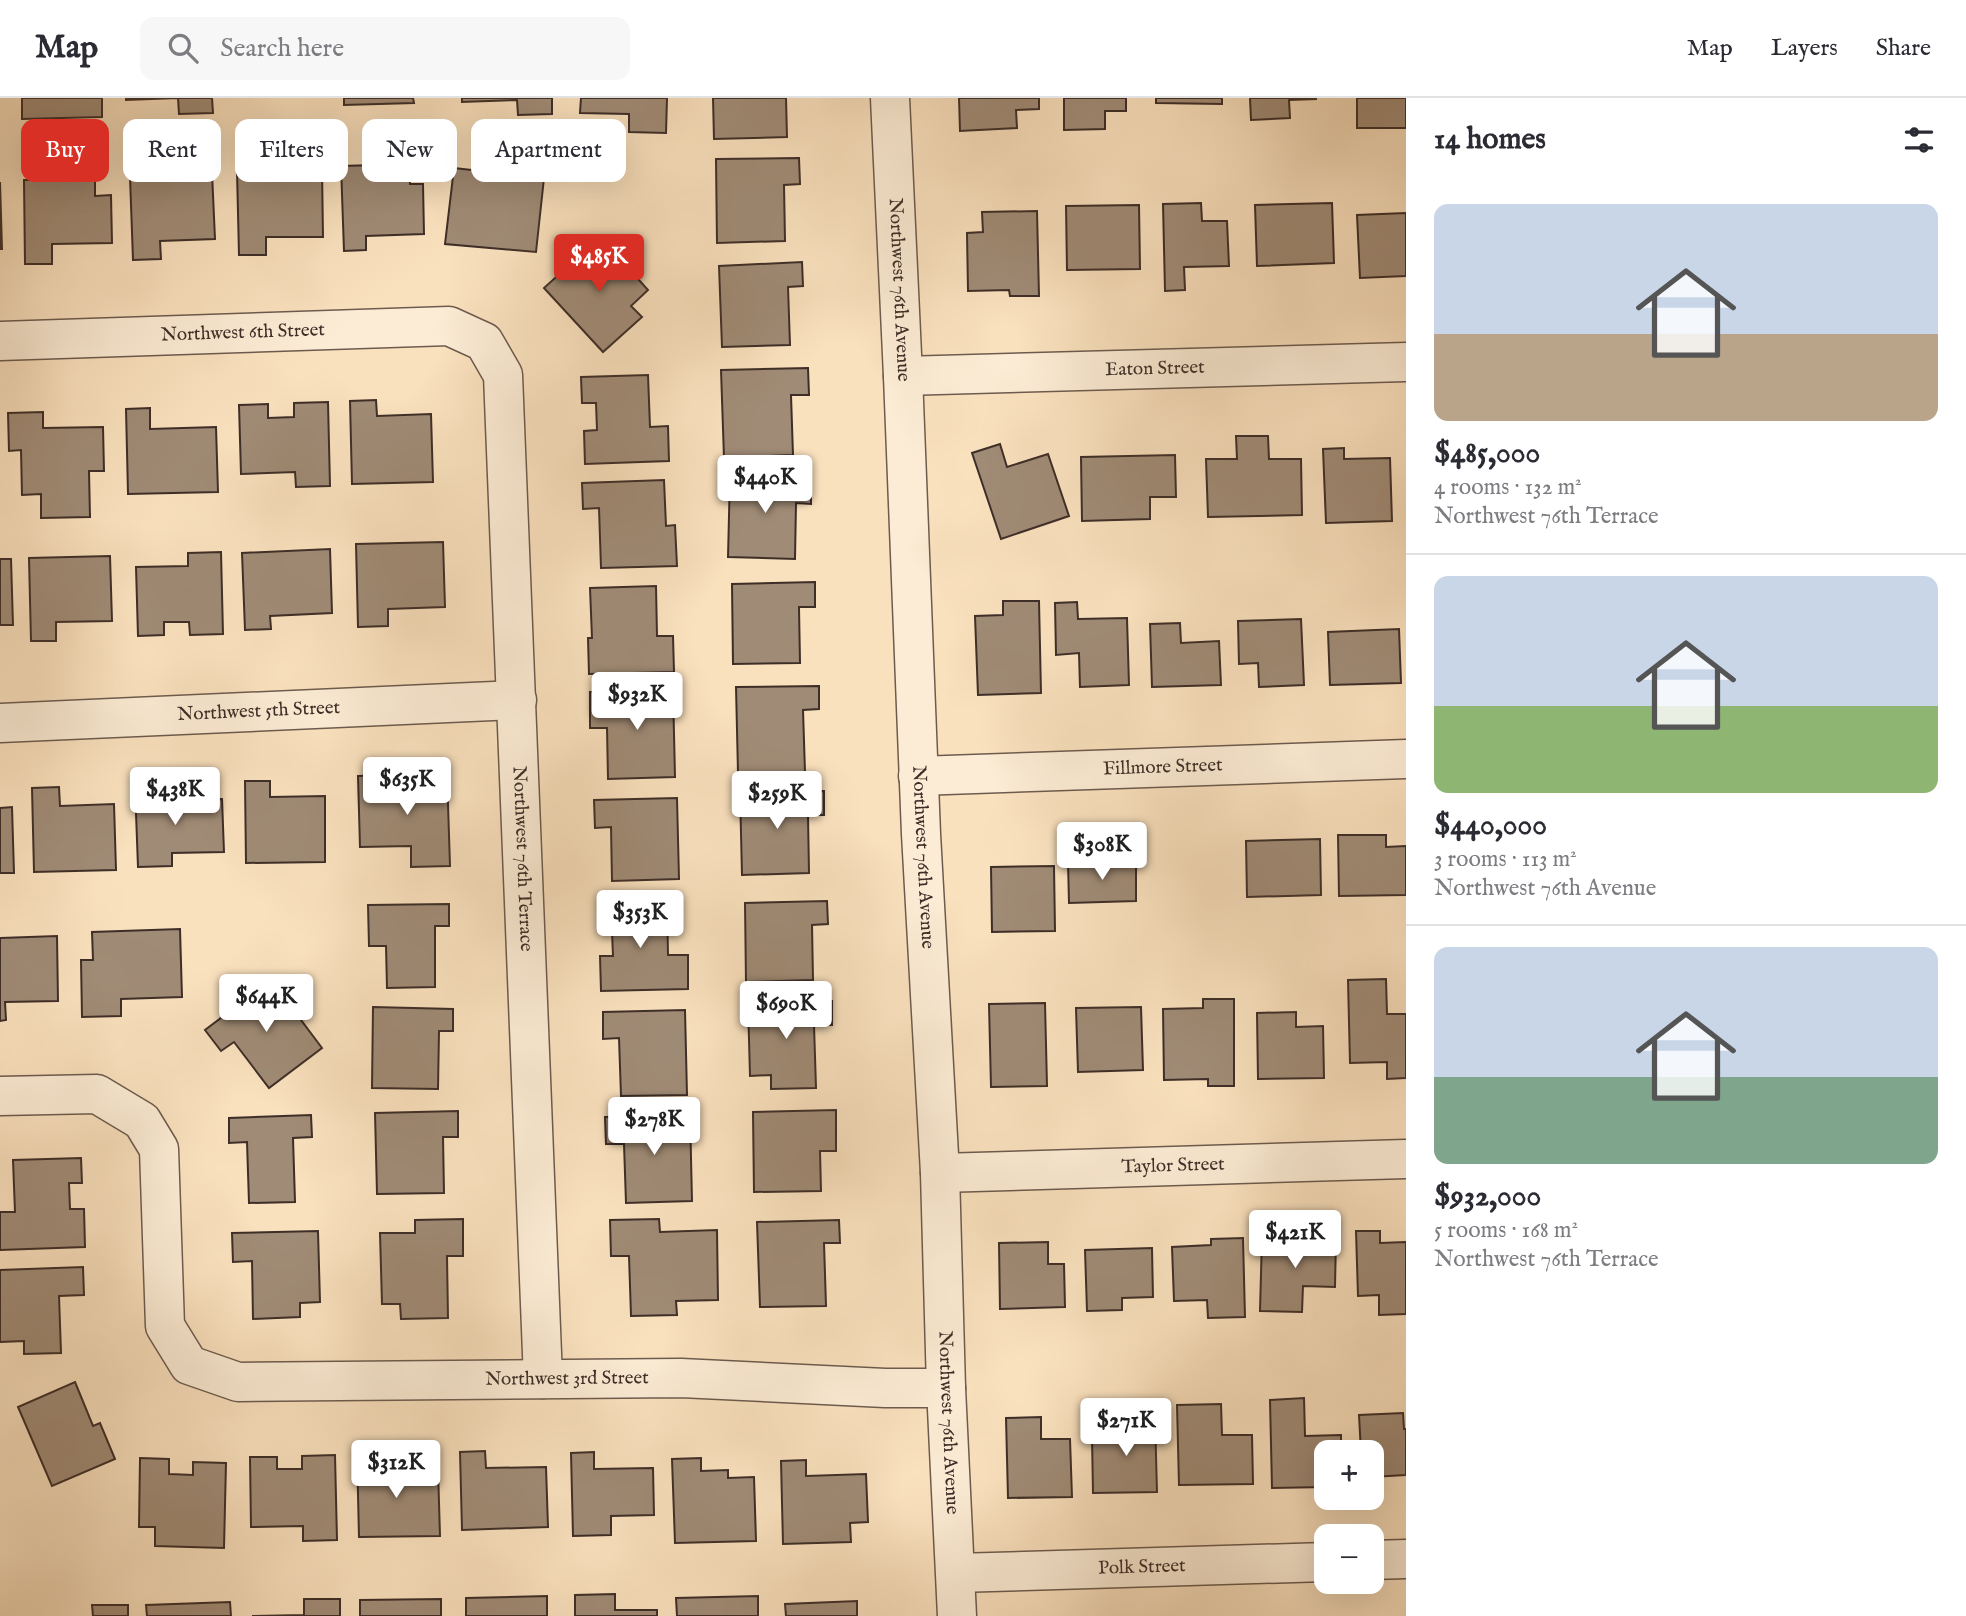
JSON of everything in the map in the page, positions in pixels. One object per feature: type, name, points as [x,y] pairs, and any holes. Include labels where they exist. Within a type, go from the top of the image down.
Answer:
[{"type":"street","name":"Northwest 76th Avenue","points":[[890,98],[918,776],[940,1173],[946,1388],[957,1616]]},
{"type":"street","name":"Northwest 6th Street","points":[[0,341],[449,326],[484,342]]},
{"type":"street","name":"Northwest 76th Terrace","points":[[484,342],[503,375],[543,1379]]},
{"type":"street","name":"Eaton Street","points":[[903,376],[1406,362]]},
{"type":"street","name":"Northwest 5th Street","points":[[0,723],[517,700]]},
{"type":"street","name":"Fillmore Street","points":[[918,776],[1406,759]]},
{"type":"street","name":"Northwest 3rd Street","points":[[0,1096],[97,1094],[142,1121],[159,1149],[165,1325],[189,1365],[238,1382],[681,1378],[885,1388],[946,1388]]},
{"type":"street","name":"Taylor Street","points":[[940,1173],[1406,1159]]},
{"type":"street","points":[[1384,1560],[1406,1559]]},
{"type":"street","name":"Polk Street","points":[[956,1573],[1314,1562]]},
{"type":"building","points":[[22,98],[102,98],[102,117],[22,119]]},
{"type":"building","points":[[126,98],[178,98],[126,100]]},
{"type":"building","points":[[178,98],[212,98],[213,113],[179,114]]},
{"type":"building","points":[[344,98],[413,98],[414,103],[344,105]]},
{"type":"building","points":[[462,98],[552,98],[552,114],[518,115],[517,100],[462,102]]},
{"type":"building","points":[[581,98],[667,98],[666,133],[629,132],[629,114],[580,113]]},
{"type":"building","points":[[713,98],[786,98],[787,137],[714,139]]},
{"type":"building","points":[[959,98],[1039,98],[1039,109],[1016,110],[1017,128],[960,131]]},
{"type":"building","points":[[1064,98],[1126,98],[1126,111],[1105,111],[1105,129],[1064,130]]},
{"type":"building","points":[[1156,98],[1222,98],[1222,104],[1156,103]]},
{"type":"building","points":[[1250,98],[1316,99],[1289,100],[1290,118],[1251,120]]},
{"type":"building","points":[[1357,98],[1406,98],[1406,128],[1357,128]]},
{"type":"building","points":[[799,158],[800,184],[784,185],[785,241],[717,243],[716,159]]},
{"type":"building","points":[[362,165],[362,182],[423,184],[424,234],[366,236],[366,250],[344,251],[342,182],[348,182],[348,166]]},
{"type":"building","points":[[457,168],[471,170],[471,182],[544,182],[536,252],[445,244],[452,182],[457,182]]},
{"type":"building","points":[[0,182],[2,249],[0,249]]},
{"type":"building","points":[[24,182],[95,182],[95,196],[111,195],[112,243],[52,244],[52,264],[25,264]]},
{"type":"building","points":[[130,182],[212,182],[215,239],[160,241],[161,259],[133,260]]},
{"type":"building","points":[[237,182],[322,182],[323,237],[266,237],[266,255],[239,255]]},
{"type":"building","points":[[1201,203],[1202,221],[1227,221],[1229,266],[1184,267],[1185,290],[1165,291],[1163,204]]},
{"type":"building","points":[[1332,203],[1334,263],[1257,266],[1255,205]]},
{"type":"building","points":[[1139,205],[1140,269],[1067,270],[1066,206]]},
{"type":"building","points":[[1037,211],[1039,296],[1010,296],[1009,290],[968,291],[967,233],[983,232],[982,212]]},
{"type":"building","points":[[1406,213],[1406,276],[1360,278],[1357,215]]},
{"type":"building","points":[[600,237],[648,290],[631,306],[642,317],[603,352],[544,288]]},
{"type":"building","points":[[802,262],[803,286],[788,287],[790,345],[722,347],[719,266]]},
{"type":"building","points":[[808,368],[809,395],[791,395],[793,455],[724,458],[721,370]]},
{"type":"building","points":[[648,375],[650,427],[668,426],[669,461],[585,464],[584,431],[597,430],[596,403],[582,403],[581,377]]},
{"type":"building","points":[[376,400],[377,416],[431,414],[433,482],[352,484],[350,401]]},
{"type":"building","points":[[328,402],[330,486],[296,487],[295,472],[241,474],[239,405],[268,404],[268,418],[294,417],[294,403]]},
{"type":"building","points":[[150,408],[150,429],[216,427],[218,492],[128,494],[126,409]]},
{"type":"building","points":[[43,412],[43,428],[103,427],[104,471],[89,471],[90,517],[41,518],[41,494],[22,495],[21,450],[9,451],[8,413]]},
{"type":"building","points":[[1236,436],[1268,436],[1269,459],[1301,459],[1302,515],[1208,517],[1206,459],[1237,459]]},
{"type":"building","points":[[1000,444],[1007,467],[1048,454],[1069,516],[1001,539],[972,453]]},
{"type":"building","points":[[1344,448],[1344,459],[1390,458],[1392,521],[1326,523],[1323,449]]},
{"type":"building","points":[[1175,455],[1176,497],[1150,497],[1150,519],[1082,521],[1081,457]]},
{"type":"building","points":[[730,475],[811,477],[811,504],[796,503],[795,559],[728,557]]},
{"type":"building","points":[[664,480],[666,526],[675,525],[677,566],[601,568],[599,508],[583,509],[582,483]]},
{"type":"building","points":[[443,542],[445,607],[388,609],[388,626],[358,627],[356,544]]},
{"type":"building","points":[[330,549],[332,613],[270,616],[271,629],[245,630],[242,553]]},
{"type":"building","points":[[221,552],[223,634],[190,635],[189,622],[164,622],[164,635],[138,636],[136,567],[188,566],[188,553]]},
{"type":"building","points":[[110,556],[112,621],[56,622],[56,641],[31,641],[29,558]]},
{"type":"building","points":[[0,559],[11,559],[13,625],[0,625]]},
{"type":"building","points":[[815,582],[815,607],[799,607],[800,663],[733,664],[732,584]]},
{"type":"building","points":[[656,586],[657,636],[673,636],[674,672],[589,674],[588,638],[592,638],[590,588]]},
{"type":"building","points":[[1003,601],[1039,601],[1041,693],[978,695],[975,616],[1003,615]]},
{"type":"building","points":[[1077,602],[1078,619],[1127,618],[1129,685],[1080,687],[1079,653],[1056,655],[1055,603]]},
{"type":"building","points":[[1301,619],[1304,685],[1259,687],[1258,663],[1239,664],[1238,621]]},
{"type":"building","points":[[1180,623],[1181,643],[1219,641],[1221,685],[1152,687],[1150,624]]},
{"type":"building","points":[[1399,629],[1401,683],[1330,685],[1328,632]]},
{"type":"building","points":[[819,686],[819,709],[803,710],[805,772],[738,773],[736,687]]},
{"type":"building","points":[[673,691],[675,777],[608,779],[607,728],[590,728],[590,692]]},
{"type":"building","points":[[447,773],[450,866],[411,867],[411,846],[360,847],[358,776],[388,775],[388,791],[411,790],[410,774]]},
{"type":"building","points":[[245,781],[270,781],[270,797],[325,796],[325,862],[246,863]]},
{"type":"building","points":[[160,785],[160,801],[222,799],[224,852],[172,853],[172,866],[138,867],[135,786]]},
{"type":"building","points":[[59,787],[60,806],[114,804],[116,870],[34,872],[32,788]]},
{"type":"building","points":[[824,791],[824,815],[808,815],[809,873],[742,875],[740,792]]},
{"type":"building","points":[[677,798],[679,879],[612,881],[611,827],[595,828],[594,800]]},
{"type":"building","points":[[12,807],[14,873],[0,873],[0,808]]},
{"type":"building","points":[[1338,835],[1386,835],[1386,847],[1406,846],[1406,895],[1339,896]]},
{"type":"building","points":[[1320,839],[1321,895],[1247,897],[1246,841]]},
{"type":"building","points":[[1136,861],[1136,901],[1069,903],[1068,862]]},
{"type":"building","points":[[1054,866],[1055,931],[992,932],[991,867]]},
{"type":"building","points":[[827,901],[828,924],[812,925],[813,980],[746,982],[745,903]]},
{"type":"building","points":[[600,903],[667,903],[668,955],[688,955],[688,989],[601,991],[600,956],[613,956],[612,932],[600,932]]},
{"type":"building","points":[[449,904],[449,926],[435,926],[435,987],[387,988],[386,946],[369,946],[368,905]]},
{"type":"building","points":[[180,929],[182,997],[121,999],[121,1016],[82,1017],[81,960],[93,960],[92,932]]},
{"type":"building","points":[[57,936],[58,1001],[5,1002],[6,1020],[0,1021],[0,938]]},
{"type":"building","points":[[1386,979],[1387,1014],[1406,1014],[1406,1078],[1387,1079],[1387,1062],[1350,1063],[1348,980]]},
{"type":"building","points":[[271,980],[322,1048],[269,1088],[234,1042],[221,1051],[205,1030]]},
{"type":"building","points":[[1203,999],[1234,999],[1234,1086],[1208,1086],[1208,1079],[1164,1080],[1163,1009],[1203,1008]]},
{"type":"building","points":[[832,1001],[832,1025],[814,1025],[816,1088],[771,1089],[771,1075],[750,1076],[748,1003]]},
{"type":"building","points":[[1045,1003],[1047,1086],[991,1087],[989,1004]]},
{"type":"building","points":[[373,1007],[453,1009],[453,1031],[439,1031],[438,1089],[372,1088]]},
{"type":"building","points":[[1141,1007],[1143,1070],[1078,1072],[1076,1008]]},
{"type":"building","points":[[685,1010],[687,1095],[621,1096],[619,1038],[603,1039],[603,1012]]},
{"type":"building","points":[[1296,1012],[1296,1027],[1323,1026],[1324,1078],[1258,1079],[1257,1013]]},
{"type":"building","points":[[836,1110],[836,1151],[820,1151],[821,1191],[754,1192],[753,1112]]},
{"type":"building","points":[[458,1111],[458,1137],[443,1137],[444,1193],[377,1194],[375,1113]]},
{"type":"building","points":[[311,1115],[312,1137],[293,1138],[295,1202],[249,1203],[247,1142],[229,1143],[229,1118]]},
{"type":"building","points":[[690,1115],[692,1201],[626,1203],[624,1144],[606,1144],[605,1117]]},
{"type":"building","points":[[81,1158],[82,1183],[69,1183],[70,1209],[84,1209],[85,1247],[0,1250],[0,1212],[15,1212],[13,1160]]},
{"type":"building","points":[[463,1219],[463,1256],[447,1256],[448,1318],[401,1319],[400,1304],[382,1304],[380,1233],[415,1233],[415,1220]]},
{"type":"building","points":[[659,1219],[660,1232],[717,1230],[718,1300],[676,1301],[677,1315],[631,1316],[629,1256],[611,1256],[610,1220]]},
{"type":"building","points":[[839,1220],[840,1243],[824,1243],[826,1306],[760,1307],[757,1222]]},
{"type":"building","points":[[318,1231],[320,1302],[300,1303],[300,1317],[253,1319],[252,1261],[233,1262],[232,1233]]},
{"type":"building","points":[[1356,1231],[1380,1231],[1380,1243],[1406,1242],[1406,1314],[1379,1315],[1379,1295],[1358,1296]]},
{"type":"building","points":[[1262,1237],[1336,1238],[1335,1287],[1303,1286],[1302,1312],[1260,1311]]},
{"type":"building","points":[[1243,1238],[1245,1317],[1208,1318],[1207,1300],[1174,1301],[1172,1247],[1211,1245],[1211,1239]]},
{"type":"building","points":[[1048,1242],[1048,1264],[1064,1264],[1065,1307],[1000,1309],[999,1243]]},
{"type":"building","points":[[1152,1248],[1153,1297],[1122,1298],[1122,1310],[1087,1311],[1085,1250]]},
{"type":"building","points":[[83,1267],[84,1295],[59,1296],[61,1353],[24,1354],[24,1341],[0,1342],[0,1270]]},
{"type":"building","points":[[75,1382],[93,1426],[100,1423],[115,1459],[52,1486],[18,1407]]},
{"type":"building","points":[[1304,1398],[1305,1436],[1341,1435],[1341,1440],[1314,1440],[1314,1487],[1272,1488],[1270,1400]]},
{"type":"building","points":[[1221,1404],[1222,1435],[1252,1435],[1253,1484],[1179,1485],[1177,1405]]},
{"type":"building","points":[[1403,1413],[1406,1429],[1406,1475],[1384,1476],[1384,1440],[1360,1440],[1359,1415]]},
{"type":"building","points":[[1041,1417],[1041,1439],[1070,1439],[1072,1497],[1008,1498],[1006,1418]]},
{"type":"building","points":[[1155,1418],[1157,1492],[1093,1493],[1092,1437],[1116,1437],[1116,1419]]},
{"type":"building","points":[[485,1451],[486,1468],[546,1467],[548,1527],[462,1530],[460,1452]]},
{"type":"building","points":[[357,1452],[385,1452],[385,1470],[438,1469],[440,1536],[359,1537]]},
{"type":"building","points":[[594,1452],[594,1469],[653,1468],[654,1515],[611,1516],[611,1535],[573,1536],[571,1453]]},
{"type":"building","points":[[335,1455],[337,1540],[303,1541],[303,1526],[251,1527],[250,1457],[277,1457],[277,1469],[302,1469],[302,1456]]},
{"type":"building","points":[[140,1458],[169,1459],[169,1474],[193,1475],[193,1462],[226,1463],[224,1548],[155,1546],[155,1527],[139,1527]]},
{"type":"building","points":[[701,1458],[701,1471],[728,1470],[728,1478],[754,1477],[756,1541],[675,1543],[672,1459]]},
{"type":"building","points":[[806,1460],[806,1476],[866,1474],[868,1522],[850,1523],[851,1542],[783,1544],[781,1461]]},
{"type":"building","points":[[615,1594],[615,1610],[657,1610],[657,1616],[575,1616],[575,1595]]},
{"type":"building","points":[[547,1596],[547,1616],[466,1616],[466,1598]]},
{"type":"building","points":[[758,1596],[758,1616],[677,1616],[676,1598]]},
{"type":"building","points":[[304,1599],[340,1599],[340,1616],[252,1616],[304,1615]]},
{"type":"building","points":[[441,1599],[441,1616],[360,1616],[360,1600]]},
{"type":"building","points":[[857,1601],[857,1616],[786,1616],[785,1604]]},
{"type":"building","points":[[230,1602],[231,1616],[147,1616],[146,1605]]},
{"type":"building","points":[[92,1605],[128,1605],[128,1616],[93,1616]]}]
